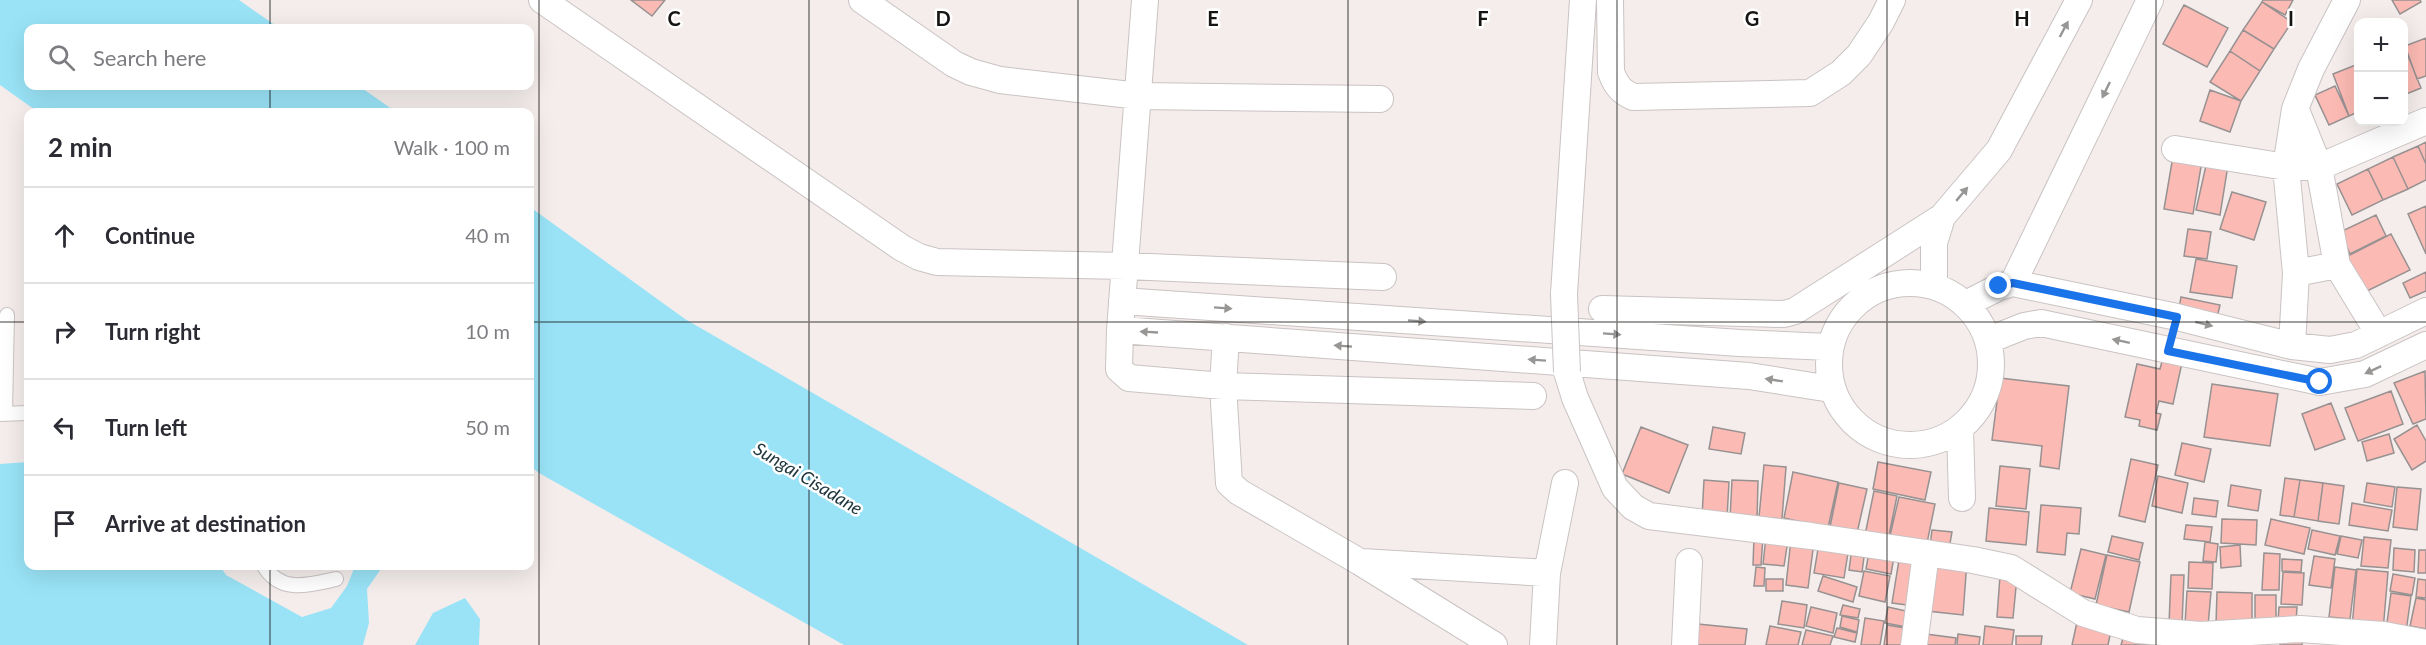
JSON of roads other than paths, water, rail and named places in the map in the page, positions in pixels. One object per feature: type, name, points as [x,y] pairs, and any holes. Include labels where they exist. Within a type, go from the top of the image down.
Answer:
[{"type":"street","points":[[542,0],[902,248],[919,257],[937,262],[1126,266],[1383,278]]},
{"type":"street","points":[[862,0],[954,63],[971,72],[1000,81],[1139,96],[1380,99]]},
{"type":"street","points":[[1145,0],[1119,369],[1129,378],[1223,386],[1533,396]]},
{"type":"street","points":[[1583,0],[1564,294],[1567,372],[1575,398],[1615,488],[1633,507],[1649,516],[1926,553],[2012,568],[2083,613],[2138,630],[2201,635],[2300,629],[2384,635],[2426,643]]},
{"type":"street","points":[[1610,0],[1611,72],[1614,82],[1622,92],[1633,97],[1810,93],[1841,73],[1859,55],[1881,22],[1892,0]]},
{"type":"street","points":[[1602,309],[1784,314],[1795,311],[1942,217],[1999,150],[2079,0]]},
{"type":"street","points":[[2013,283],[2150,0]]},
{"type":"street","points":[[2292,346],[2296,273],[2286,167],[2295,109],[2311,69],[2347,0]]},
{"type":"street","points":[[2295,109],[2319,166],[2337,265],[2379,333]]},
{"type":"street","points":[[2175,149],[2286,167],[2319,166],[2426,121]]},
{"type":"street","points":[[1934,286],[1934,243],[1942,217]]},
{"type":"street","points":[[2296,273],[2337,265]]},
{"type":"street","points":[[1851,275],[1878,288]]},
{"type":"street","points":[[1897,283],[1934,286],[1966,304],[1989,340],[1993,367],[1983,402],[1960,430],[1924,445],[1885,442],[1852,422],[1831,389],[1828,368],[1829,347],[1847,312],[1878,288],[1897,283]]},
{"type":"street","points":[[1966,304],[1999,286],[2013,283],[2177,317],[2292,346],[2330,350],[2356,345],[2426,311]]},
{"type":"street","points":[[1122,301],[1829,347]]},
{"type":"street","points":[[2168,351],[2177,317]]},
{"type":"street","points":[[1989,340],[2024,326],[2041,323],[2320,382],[2365,374],[2426,345]]},
{"type":"street","points":[[1120,330],[1749,376],[1831,389]]},
{"type":"street","points":[[1226,337],[1223,386],[1229,483],[1239,492],[1360,562],[1494,645]]},
{"type":"street","points":[[1960,430],[1962,498]]},
{"type":"street","points":[[1544,645],[1547,573],[1565,483]]},
{"type":"street","points":[[1914,645],[1926,553]]},
{"type":"street","points":[[1360,562],[1547,573]]},
{"type":"street","points":[[1685,645],[1689,562]]},
{"type":"lane","points":[[7,315],[3,413],[24,413]]},
{"type":"lane","points":[[266,570],[270,577],[299,587],[336,579]]},
{"type":"water","points":[[0,0],[239,0],[273,24],[24,24],[24,90],[365,90],[390,108],[32,108],[0,85]]},
{"type":"water","name":"Sungai Cisadane","points":[[534,210],[685,319],[1248,645],[844,645],[534,469]]},
{"type":"water","points":[[24,462],[24,570],[223,570],[226,575],[302,617],[331,608],[347,586],[353,570],[380,570],[367,589],[369,623],[363,645],[0,645],[0,464]]},
{"type":"water","points":[[465,598],[480,619],[479,645],[415,645],[433,613]]}]
